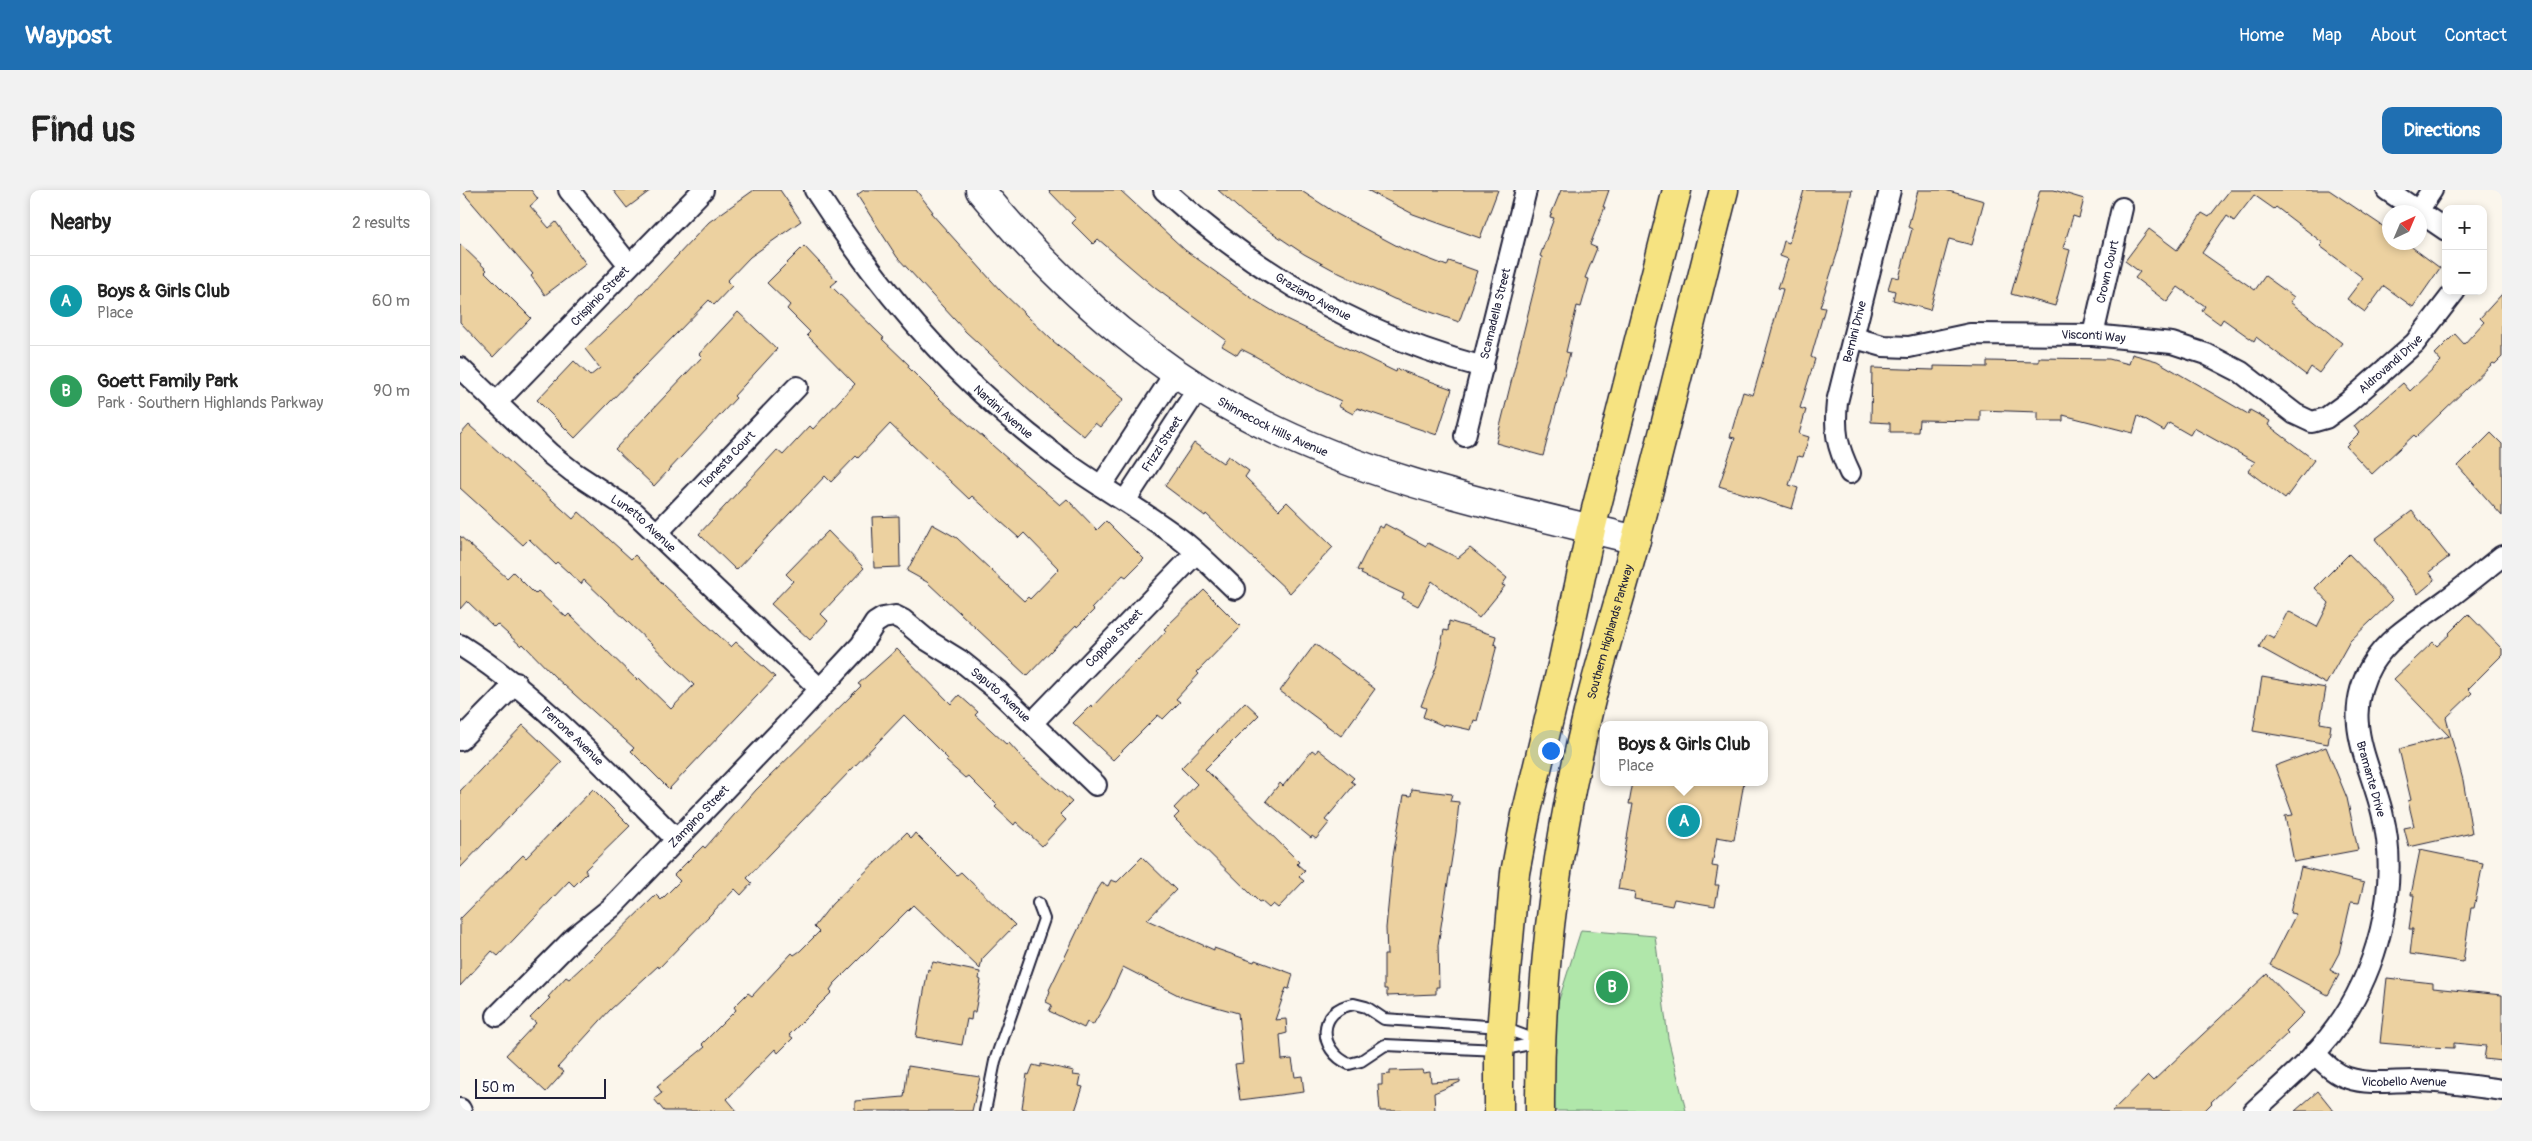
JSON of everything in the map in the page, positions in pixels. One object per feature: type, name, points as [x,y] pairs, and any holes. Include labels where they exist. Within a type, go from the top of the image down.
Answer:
[{"type":"main road","points":[[1499,1111],[1501,1039],[1515,873],[1526,815],[1562,665],[1591,529],[1677,190]]},
{"type":"main road","name":"Southern Highlands Parkway","points":[[1540,1111],[1541,1042],[1550,917],[1564,823],[1595,684],[1636,540],[1724,190]]},
{"type":"street","points":[[569,190],[630,265]]},
{"type":"street","name":"Crispinio Street","points":[[496,403],[703,190]]},
{"type":"street","name":"Nardini Avenue","points":[[815,190],[850,245],[878,280],[957,370],[981,394],[1052,453],[1180,538],[1235,589]]},
{"type":"street","name":"Shinnecock Hills Avenue","points":[[980,190],[1059,277],[1108,321],[1175,373],[1257,422],[1390,476],[1452,495],[1636,540]]},
{"type":"street","name":"Graziano Avenue","points":[[1164,190],[1214,234],[1264,269],[1340,313],[1416,347],[1483,367]]},
{"type":"street","name":"Scamadella Street","points":[[1465,436],[1526,190]]},
{"type":"street","name":"Bernini Drive","points":[[1850,473],[1839,450],[1834,428],[1837,402],[1855,338],[1890,190]]},
{"type":"street","points":[[2422,205],[2432,190]]},
{"type":"street","points":[[2393,192],[2410,205]]},
{"type":"street","name":"Crown Court","points":[[2092,335],[2122,208]]},
{"type":"street","points":[[2427,217],[2442,227]]},
{"type":"street","name":"Aldrovandi Drive","points":[[2312,422],[2326,418],[2348,402],[2415,343],[2452,295]]},
{"type":"street","name":"Visconti Way","points":[[1855,338],[1883,346],[1909,347],[1970,334],[2092,335],[2172,343],[2206,354],[2241,372],[2294,414],[2312,422]]},
{"type":"street","name":"Lunetto Avenue","points":[[460,368],[558,460],[634,512],[657,532],[820,689]]},
{"type":"street","points":[[1101,486],[1175,373]]},
{"type":"street","name":"Tionesta Court","points":[[657,532],[797,387]]},
{"type":"street","name":"Frizzi Street","points":[[1125,501],[1199,387]]},
{"type":"street","name":"Coppola Street","points":[[1032,723],[1196,554]]},
{"type":"street","name":"Bramante Drive","points":[[2254,1111],[2314,1053],[2347,1012],[2371,962],[2385,907],[2388,874],[2382,813],[2365,763],[2356,722],[2363,684],[2371,665],[2396,635],[2445,601],[2502,556]]},
{"type":"street","name":"Zampino Street","points":[[497,1016],[576,936],[611,908],[861,645],[875,622],[883,618],[895,616]]},
{"type":"street","name":"Saputo Avenue","points":[[895,616],[910,624],[927,640],[961,661],[1032,723],[1096,786]]},
{"type":"street","name":"Perrone Avenue","points":[[460,645],[516,683],[574,737],[676,839]]},
{"type":"street","points":[[460,740],[516,683]]},
{"type":"street","name":"Vicobello Avenue","points":[[2314,1053],[2332,1070],[2348,1079],[2374,1082],[2441,1082],[2502,1090]]},
{"type":"lane","points":[[985,1111],[995,1061],[1044,919],[1038,903]]},
{"type":"lane","points":[[1541,1042],[1501,1039],[1384,1019],[1366,1007],[1354,1004],[1342,1006],[1330,1016],[1325,1032],[1335,1054],[1349,1064],[1361,1062],[1385,1045],[1501,1039],[1541,1042]]},
{"type":"green space","points":[[1581,930],[1655,936],[1668,1038],[1686,1111],[1546,1111],[1545,1044]]},
{"type":"building","points":[[461,190],[531,190],[538,199],[530,206],[549,228],[556,222],[586,264],[545,295],[531,276],[533,274]]},
{"type":"building","points":[[613,190],[651,190],[627,208]]},
{"type":"building","points":[[754,190],[780,190],[801,221],[750,257],[727,281],[732,286],[714,305],[709,300],[575,438],[537,400],[574,361],[590,376],[600,368],[585,349],[628,308],[709,222]]},
{"type":"building","points":[[864,190],[916,190],[933,212],[931,213],[1000,290],[1053,341],[1124,399],[1100,427],[1095,423],[1084,436],[1046,405],[966,332],[897,257],[857,195]]},
{"type":"building","points":[[1048,190],[1120,190],[1185,250],[1253,299],[1284,318],[1396,372],[1397,369],[1452,389],[1437,435],[1357,408],[1353,414],[1338,406],[1341,401],[1301,382],[1253,355],[1241,349],[1237,355],[1222,346],[1226,340],[1155,288],[1098,239],[1093,244],[1072,223],[1076,219]]},
{"type":"building","points":[[1218,190],[1300,190],[1337,214],[1403,249],[1447,266],[1449,261],[1477,271],[1459,322],[1394,299],[1304,254],[1246,215]]},
{"type":"building","points":[[1367,190],[1498,190],[1480,238],[1413,214]]},
{"type":"building","points":[[1561,190],[1609,190],[1603,207],[1605,207],[1590,245],[1597,248],[1585,278],[1589,279],[1581,307],[1577,306],[1566,352],[1570,353],[1543,456],[1496,443],[1542,257],[1540,256],[1554,218],[1550,217]]},
{"type":"building","points":[[1804,190],[1852,190],[1838,251],[1820,307],[1825,308],[1811,357],[1815,359],[1800,408],[1806,410],[1799,434],[1809,437],[1803,457],[1798,456],[1789,485],[1798,488],[1792,509],[1719,486],[1735,438],[1730,437],[1743,392],[1753,395],[1769,340],[1783,289],[1778,288],[1788,259],[1780,256],[1784,241],[1789,243]]},
{"type":"building","points":[[1918,190],[1945,190],[1984,201],[1972,245],[1949,239],[1930,310],[1893,300],[1895,291],[1888,289],[1892,276],[1899,278],[1912,229],[1908,227]]},
{"type":"building","points":[[2040,190],[2054,190],[2084,199],[2079,218],[2073,216],[2063,248],[2070,250],[2055,306],[2011,294]]},
{"type":"building","points":[[2230,190],[2329,190],[2382,226],[2382,250],[2416,250],[2440,268],[2413,307],[2384,286],[2365,312],[2347,299],[2363,278],[2320,246],[2323,243],[2276,207],[2274,209],[2254,195],[2234,221],[2227,216],[2202,253],[2255,290],[2265,276],[2294,297],[2290,302],[2342,343],[2319,373],[2311,367],[2306,375],[2256,337],[2254,341],[2223,319],[2220,324],[2202,311],[2205,306],[2178,287],[2167,302],[2135,278],[2140,272],[2125,261],[2149,229],[2177,250],[2202,213],[2209,217]]},
{"type":"building","points":[[460,244],[531,318],[493,357],[460,322]]},
{"type":"building","points":[[804,246],[837,281],[831,286],[884,338],[882,339],[941,400],[1060,505],[1067,499],[1097,530],[1106,521],[1144,559],[1126,577],[1123,575],[1092,608],[1094,610],[1077,627],[1076,625],[1027,676],[927,582],[907,571],[932,524],[957,538],[1024,601],[1028,597],[1030,599],[1059,569],[1024,533],[1019,538],[972,496],[969,499],[890,424],[858,458],[856,456],[831,482],[825,476],[736,570],[699,534],[777,450],[783,455],[810,426],[813,429],[855,384],[807,335],[810,332],[787,309],[790,305],[767,283]]},
{"type":"building","points":[[2502,294],[2502,357],[2495,364],[2493,363],[2416,437],[2414,435],[2372,474],[2346,446],[2359,433],[2354,426],[2403,383],[2410,391],[2441,361],[2435,354],[2455,334],[2464,344],[2484,322],[2480,318]]},
{"type":"building","points":[[738,312],[777,349],[734,396],[736,398],[654,486],[615,449],[702,357],[699,354]]},
{"type":"building","points":[[2132,354],[2157,361],[2248,414],[2250,410],[2270,421],[2268,425],[2314,460],[2285,499],[2248,471],[2255,462],[2194,428],[2190,435],[2169,423],[2164,431],[2138,416],[2133,433],[2063,415],[2063,421],[2038,421],[2038,412],[1980,410],[1980,421],[1919,420],[1918,432],[1890,432],[1890,423],[1871,422],[1872,368],[1934,370],[1934,366],[1987,367],[1987,361],[2039,362],[2039,358],[2109,359],[2129,364]]},
{"type":"building","points":[[469,425],[573,519],[579,512],[631,559],[635,555],[664,585],[731,647],[736,642],[775,677],[669,789],[631,751],[634,748],[554,676],[523,644],[521,646],[497,624],[494,627],[467,601],[460,609],[460,536],[507,578],[513,572],[535,594],[538,591],[566,617],[569,614],[637,680],[639,678],[671,709],[694,685],[584,580],[581,584],[557,562],[555,564],[529,539],[523,545],[460,488],[460,435]]},
{"type":"building","points":[[2491,433],[2502,444],[2502,516],[2458,466]]},
{"type":"building","points":[[1194,443],[1223,463],[1228,456],[1249,471],[1245,477],[1279,510],[1287,502],[1333,547],[1290,593],[1206,514],[1205,516],[1165,486]]},
{"type":"building","points":[[2412,511],[2449,557],[2429,572],[2435,580],[2418,594],[2375,539]]},
{"type":"building","points":[[899,516],[900,567],[874,568],[872,517]]},
{"type":"building","points":[[1385,524],[1426,546],[1428,543],[1458,558],[1470,548],[1507,578],[1502,585],[1505,586],[1479,618],[1432,581],[1418,606],[1402,598],[1404,594],[1361,574],[1362,572],[1357,570],[1379,526],[1383,528]]},
{"type":"building","points":[[828,531],[864,568],[821,614],[828,621],[810,640],[771,604],[793,581],[786,574]]},
{"type":"building","points":[[2349,554],[2393,600],[2350,641],[2326,684],[2259,647],[2266,634],[2274,638],[2288,611],[2317,627],[2329,603],[2315,588]]},
{"type":"building","points":[[1204,590],[1241,627],[1197,672],[1199,674],[1176,699],[1180,702],[1163,719],[1158,715],[1113,760],[1073,723],[1091,705],[1092,707],[1138,661],[1166,631],[1164,629]]},
{"type":"building","points":[[2468,614],[2502,649],[2502,655],[2468,689],[2472,693],[2446,718],[2463,780],[2472,833],[2409,847],[2404,828],[2414,826],[2408,801],[2411,800],[2399,749],[2449,736],[2394,679],[2433,642],[2437,646]]},
{"type":"building","points":[[1449,621],[1496,636],[1494,644],[1497,645],[1477,721],[1474,720],[1471,730],[1444,724],[1444,726],[1423,717],[1426,708],[1421,706],[1437,665],[1444,630],[1448,631]]},
{"type":"building","points":[[1315,644],[1375,689],[1341,736],[1280,691]]},
{"type":"building","points":[[897,649],[951,704],[959,695],[978,712],[975,715],[1007,745],[1009,743],[1026,762],[1072,802],[1060,814],[1066,820],[1042,846],[1016,822],[1014,825],[995,807],[997,805],[968,776],[965,778],[946,761],[948,759],[904,715],[747,878],[752,883],[741,895],[735,889],[659,968],[658,966],[610,1010],[558,1067],[564,1072],[546,1092],[506,1055],[536,1023],[530,1018],[550,998],[548,997],[566,977],[569,979],[656,895],[661,900],[680,881],[674,875],[703,846],[705,848],[756,790],[861,686],[858,684]]},
{"type":"building","points":[[2262,677],[2326,688],[2320,723],[2331,725],[2328,744],[2253,731]]},
{"type":"building","points":[[1245,702],[1259,715],[1205,769],[1299,862],[1297,864],[1305,871],[1299,877],[1304,881],[1278,908],[1273,904],[1269,908],[1261,901],[1259,902],[1174,818],[1179,813],[1174,808],[1197,784],[1181,768]]},
{"type":"building","points":[[523,725],[562,762],[460,868],[460,791]]},
{"type":"building","points":[[2326,747],[2347,798],[2358,850],[2294,862],[2285,816],[2293,815],[2275,766]]},
{"type":"building","points":[[1318,749],[1354,778],[1351,781],[1355,784],[1325,820],[1329,823],[1316,839],[1312,836],[1311,838],[1266,801],[1280,783],[1283,786],[1312,750],[1316,753]]},
{"type":"building","points":[[1632,786],[1743,786],[1734,840],[1717,837],[1712,866],[1718,867],[1715,885],[1719,885],[1715,906],[1674,899],[1672,906],[1634,899],[1635,892],[1618,889],[1633,804],[1629,804]]},
{"type":"building","points":[[593,789],[630,826],[585,870],[587,873],[574,886],[569,881],[498,956],[492,951],[460,986],[460,919],[523,855],[526,858]]},
{"type":"building","points":[[1412,789],[1452,794],[1450,801],[1459,802],[1438,945],[1439,987],[1436,987],[1436,994],[1387,996],[1387,989],[1384,989],[1384,955],[1387,955],[1386,928],[1393,856],[1404,795],[1411,796]]},
{"type":"building","points":[[906,833],[911,838],[915,833],[957,875],[961,872],[1015,925],[982,959],[980,969],[913,905],[834,984],[830,990],[832,992],[789,1035],[793,1038],[778,1053],[775,1049],[727,1099],[737,1111],[664,1111],[654,1099],[662,1093],[657,1086],[705,1047],[702,1044],[736,1010],[734,1007],[748,993],[752,996],[792,953],[794,955],[800,951],[819,932],[814,927],[832,904]]},
{"type":"building","points":[[2420,850],[2483,863],[2474,908],[2471,908],[2463,962],[2410,954],[2413,929],[2409,929],[2414,895],[2411,895]]},
{"type":"building","points":[[1142,857],[1176,890],[1147,920],[1214,950],[1214,948],[1254,962],[1255,960],[1293,974],[1289,989],[1286,988],[1275,1020],[1286,1019],[1287,1033],[1280,1035],[1282,1060],[1292,1059],[1295,1077],[1302,1076],[1304,1092],[1240,1100],[1235,1064],[1243,1063],[1238,1013],[1184,998],[1123,967],[1109,998],[1093,1025],[1087,1022],[1084,1028],[1049,1011],[1052,1005],[1046,1002],[1049,990],[1096,892],[1102,883],[1108,886],[1111,880],[1117,882]]},
{"type":"building","points":[[2301,867],[2364,883],[2359,903],[2351,902],[2339,953],[2330,970],[2339,975],[2328,995],[2270,965],[2296,914],[2290,913]]},
{"type":"building","points":[[933,962],[980,972],[979,979],[981,980],[975,1012],[972,1012],[971,1020],[967,1019],[962,1045],[916,1037],[928,969],[930,970]]},
{"type":"building","points":[[2267,974],[2304,1013],[2286,1031],[2288,1033],[2253,1066],[2233,1081],[2204,1111],[2112,1111],[2148,1076],[2153,1081]]},
{"type":"building","points":[[2387,978],[2433,983],[2433,988],[2502,995],[2502,1061],[2484,1059],[2486,1046],[2454,1043],[2454,1048],[2380,1043]]},
{"type":"building","points":[[1041,1064],[1074,1071],[1073,1075],[1081,1076],[1079,1086],[1083,1087],[1075,1111],[1030,1111],[1022,1108],[1027,1074],[1029,1075],[1033,1065],[1041,1067]]},
{"type":"building","points":[[908,1066],[980,1077],[972,1111],[855,1111],[855,1101],[904,1097]]},
{"type":"building","points":[[1422,1070],[1423,1073],[1430,1072],[1431,1082],[1460,1080],[1460,1082],[1434,1093],[1435,1111],[1380,1111],[1378,1085],[1382,1085],[1382,1075],[1390,1074],[1390,1071]]},
{"type":"building","points":[[2318,1091],[2334,1111],[2295,1111]]},
{"type":"place","name":"Boys & Girls Club","points":[[1684,821]]},
{"type":"place","name":"Goett Family Park","points":[[1612,987]]}]
